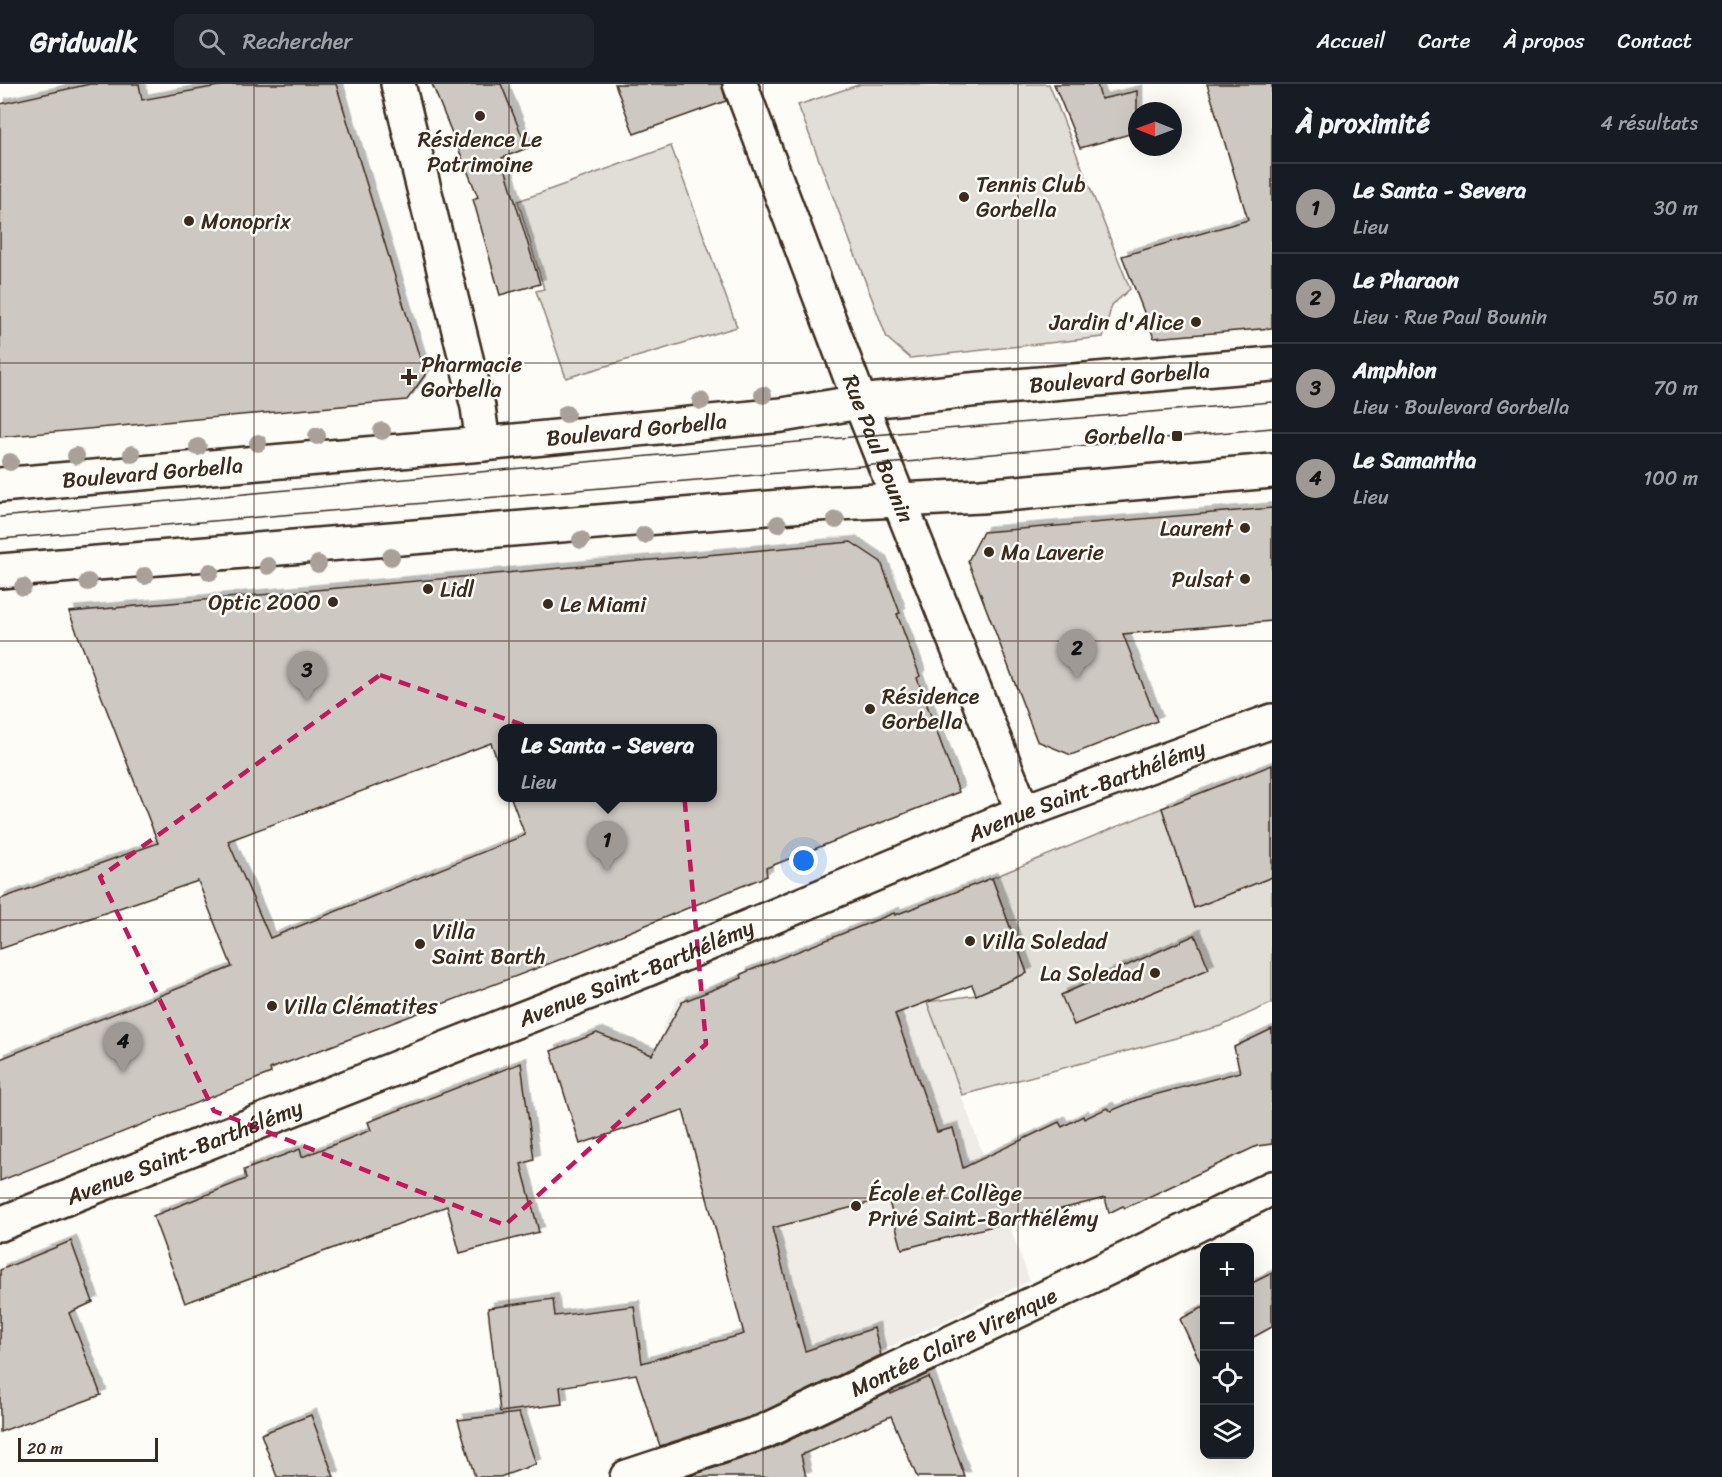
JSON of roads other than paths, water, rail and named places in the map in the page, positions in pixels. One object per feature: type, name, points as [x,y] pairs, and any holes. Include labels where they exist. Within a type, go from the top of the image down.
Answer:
[{"type":"street","points":[[398,84],[478,407],[483,444]]},
{"type":"street","name":"Rue Paul Bounin","points":[[740,84],[860,402],[1023,812]]},
{"type":"street","name":"Boulevard Gorbella","points":[[0,485],[483,444],[782,415],[860,402],[970,390],[1272,364]]},
{"type":"street","points":[[0,571],[792,506],[981,496],[1272,471]]},
{"type":"street","name":"Avenue Saint-Barthélémy","points":[[0,1224],[632,976],[1023,812],[1272,721]]},
{"type":"street","name":"Montée Claire Virenque","points":[[627,1477],[763,1432],[1272,1188]]},
{"type":"tram line","points":[[0,517],[873,435],[1272,402]]},
{"type":"tram line","points":[[0,539],[885,464],[1272,428]]},
{"type":"place","name":"Résidence Le Patrimoine","points":[[480,116]]},
{"type":"place","name":"Tennis Club Gorbella","points":[[964,197]]},
{"type":"place","name":"Monoprix","points":[[189,221]]},
{"type":"place","name":"Jardin d'Alice","points":[[1196,322]]},
{"type":"place","name":"Pharmacie Gorbella","points":[[409,377]]},
{"type":"place","name":"Gorbella","points":[[1177,436]]},
{"type":"place","name":"Laurent","points":[[1245,528]]},
{"type":"place","name":"Ma Laverie","points":[[989,552]]},
{"type":"place","name":"Pulsat","points":[[1245,579]]},
{"type":"place","name":"Lidl","points":[[428,589]]},
{"type":"place","name":"Optic 2000","points":[[333,602]]},
{"type":"place","name":"Le Miami","points":[[548,604]]},
{"type":"place","name":"Le Pharaon","points":[[1077,679]]},
{"type":"place","name":"Amphion","points":[[307,701]]},
{"type":"place","name":"Résidence Gorbella","points":[[870,709]]},
{"type":"place","name":"Le Santa - Severa","points":[[607,871]]},
{"type":"place","name":"Villa Soledad","points":[[970,941]]},
{"type":"place","name":"Villa Saint Barth","points":[[420,944]]},
{"type":"place","name":"La Soledad","points":[[1155,973]]},
{"type":"place","name":"Villa Clématites","points":[[272,1006]]},
{"type":"place","name":"Le Samantha","points":[[123,1072]]},
{"type":"place","name":"École et Collège Privé Saint-Barthélémy","points":[[856,1206]]}]
